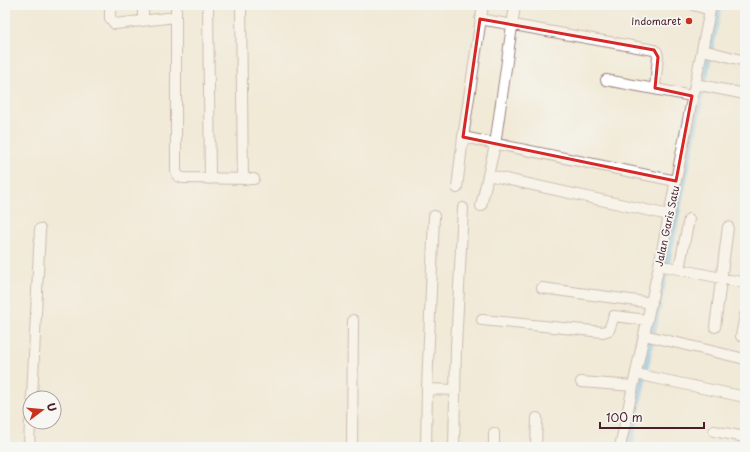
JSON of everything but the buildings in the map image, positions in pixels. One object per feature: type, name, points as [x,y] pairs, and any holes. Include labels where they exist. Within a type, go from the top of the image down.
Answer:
[{"type":"street","points":[[110,5],[110,18],[115,24],[176,17]]},
{"type":"street","points":[[143,5],[143,21]]},
{"type":"street","points":[[176,5],[177,174],[183,178],[254,179]]},
{"type":"street","points":[[208,5],[210,178]]},
{"type":"street","points":[[241,5],[243,179]]},
{"type":"street","points":[[457,188],[463,137],[483,5]]},
{"type":"street","points":[[480,206],[495,145],[515,5]]},
{"type":"street","points":[[694,5],[710,8]]},
{"type":"street","name":"Jalan Garis Satu","points":[[620,447],[633,386],[642,375],[650,337],[647,320],[661,266],[692,96],[701,85],[710,8]]},
{"type":"street","points":[[480,19],[654,50],[657,52],[658,57],[655,88]]},
{"type":"street","points":[[705,51],[745,61]]},
{"type":"street","points":[[606,80],[692,96]]},
{"type":"street","points":[[701,85],[745,94]]},
{"type":"street","points":[[463,137],[495,145],[676,181]]},
{"type":"street","points":[[488,175],[670,215]]},
{"type":"street","points":[[454,447],[463,208]]},
{"type":"street","points":[[426,447],[434,216]]},
{"type":"street","points":[[676,269],[689,219]]},
{"type":"street","points":[[715,326],[728,227]]},
{"type":"street","points":[[32,390],[40,229]]},
{"type":"street","points":[[661,266],[745,283]]},
{"type":"street","points":[[542,288],[652,303]]},
{"type":"street","points":[[741,336],[745,315]]},
{"type":"street","points":[[482,320],[603,332],[609,330],[614,316],[647,320]]},
{"type":"street","points":[[352,447],[353,320]]},
{"type":"street","points":[[650,337],[745,359]]},
{"type":"street","points":[[642,375],[745,397]]},
{"type":"street","points":[[581,382],[633,386]]},
{"type":"street","points":[[427,389],[455,390]]},
{"type":"street","points":[[536,418],[536,447]]},
{"type":"street","points":[[29,447],[30,430]]},
{"type":"street","points":[[714,431],[745,437]]},
{"type":"street","points":[[494,433],[494,447]]},
{"type":"highlighted area","points":[[480,19],[654,50],[658,57],[655,88],[692,96],[676,181],[463,137]]},
{"type":"waterway","points":[[629,447],[719,5]]},
{"type":"place","name":"Indomaret","points":[[689,21]]}]
